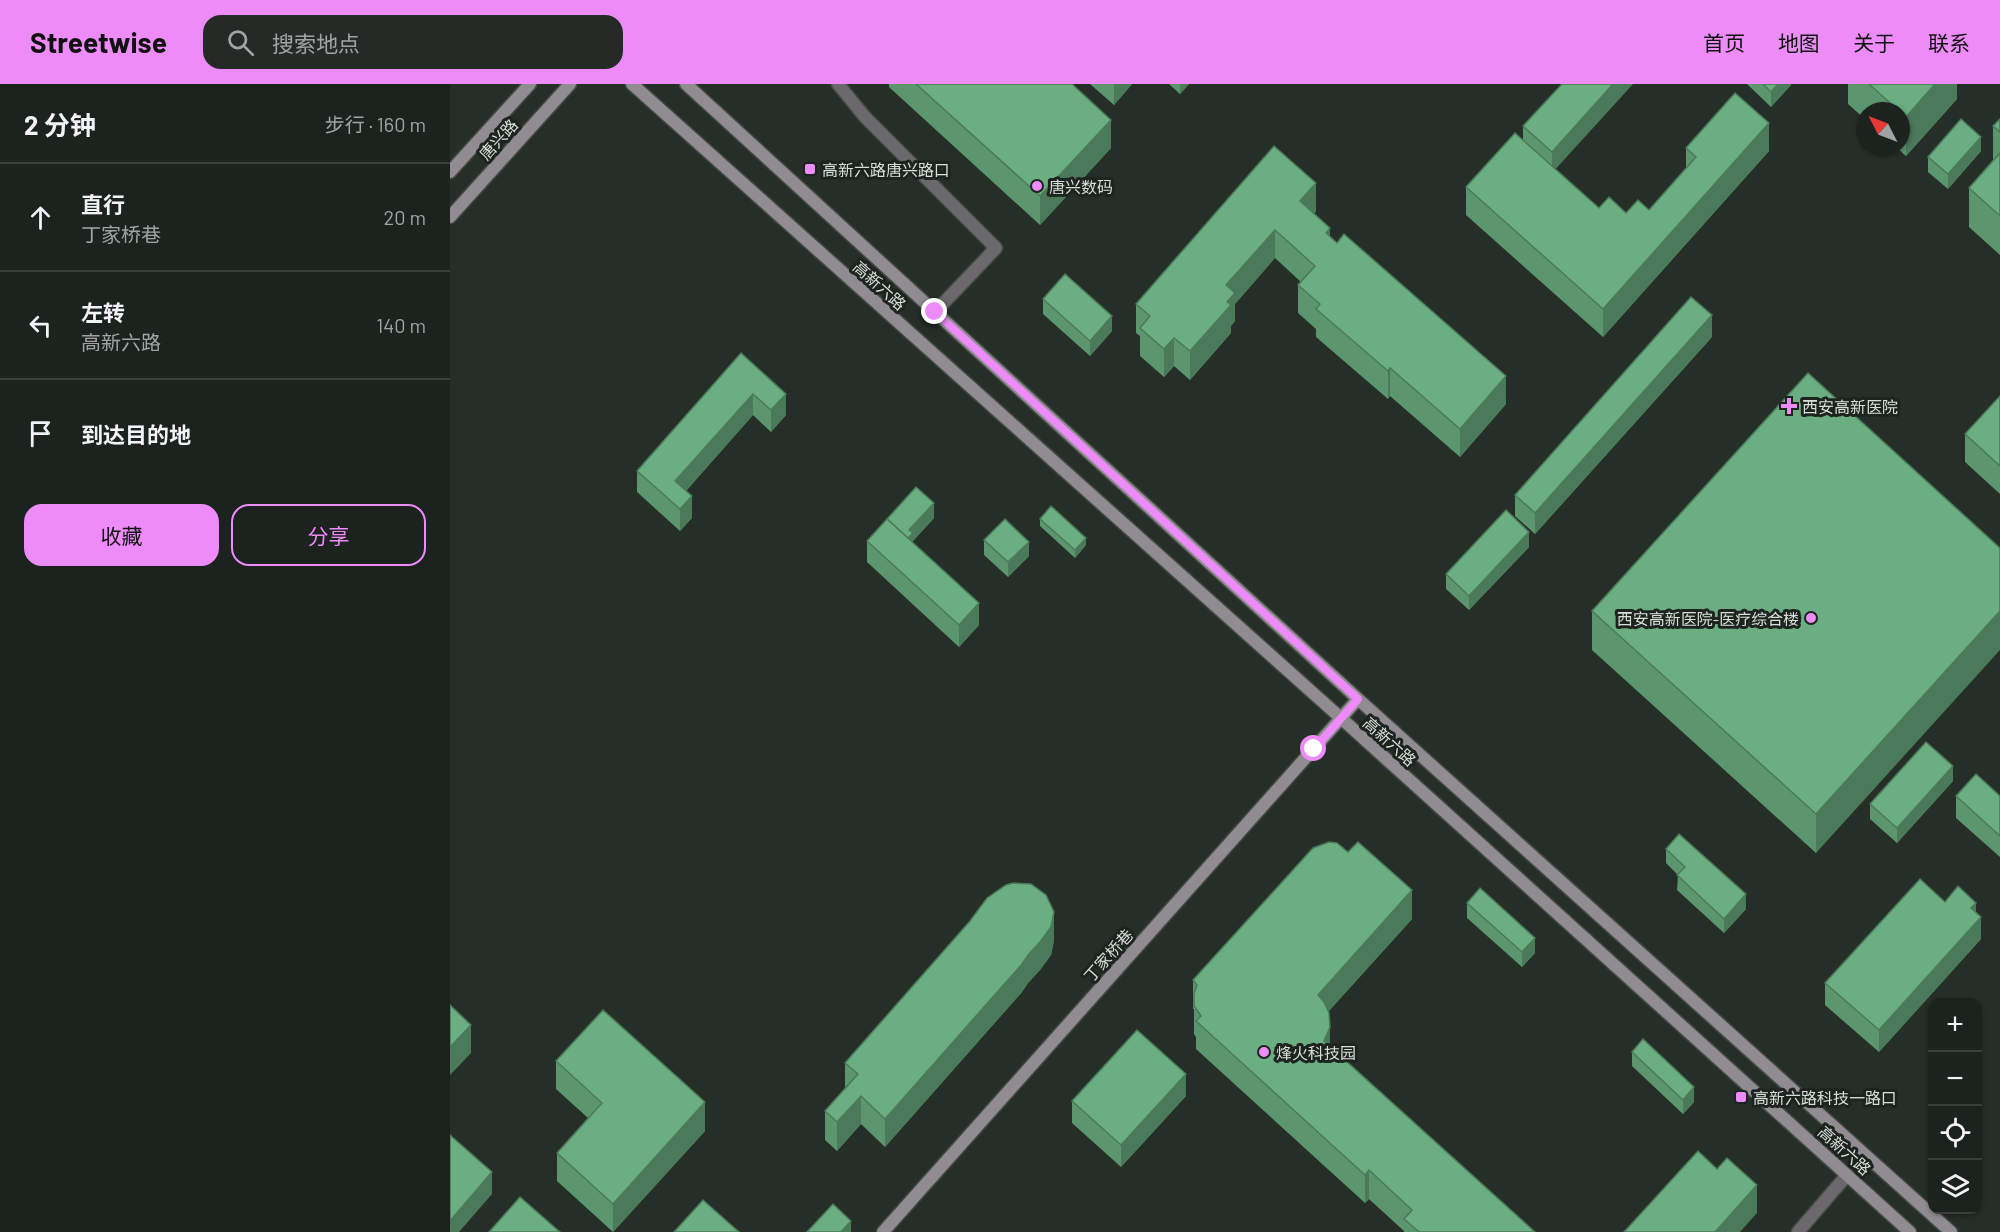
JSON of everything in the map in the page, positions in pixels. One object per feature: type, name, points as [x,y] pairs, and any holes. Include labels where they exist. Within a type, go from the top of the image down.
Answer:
[{"type":"street","name":"唐兴路","points":[[450,172],[530,84]]},
{"type":"street","name":"唐兴路","points":[[450,217],[570,84]]},
{"type":"street","name":"高新六路","points":[[632,84],[1342,719],[1910,1232]]},
{"type":"street","name":"高新六路","points":[[686,84],[1358,699],[1951,1232]]},
{"type":"street","points":[[838,84],[865,117],[996,248],[935,312]]},
{"type":"street","name":"丁家桥巷","points":[[883,1232],[1358,699]]},
{"type":"street","points":[[1798,1232],[1847,1175]]},
{"type":"building","name":"唐兴数码","points":[[916,84],[1072,84],[1111,120],[1040,196]]},
{"type":"building","points":[[1562,84],[1613,84],[1552,152],[1523,126]]},
{"type":"building","points":[[1763,84],[1778,84],[1771,92]]},
{"type":"building","points":[[1869,84],[1935,84],[1910,112],[1910,102],[1889,102]]},
{"type":"building","points":[[1735,93],[1769,123],[1603,309],[1466,187],[1515,133],[1599,208],[1609,197],[1626,213],[1638,200],[1649,210],[1696,157],[1686,148]]},
{"type":"building","points":[[1961,119],[1981,137],[1948,174],[1928,157]]},
{"type":"building","points":[[2000,119],[2000,132],[1993,126]]},
{"type":"building","points":[[1274,146],[1316,183],[1300,201],[1330,228],[1326,233],[1337,243],[1344,234],[1506,376],[1460,429],[1390,368],[1388,371],[1316,309],[1320,304],[1298,285],[1315,266],[1275,230],[1226,285],[1235,293],[1227,302],[1231,305],[1190,351],[1174,338],[1164,349],[1140,328],[1150,316],[1136,304]]},
{"type":"building","points":[[2000,153],[2000,216],[1969,188]]},
{"type":"building","points":[[1065,274],[1112,316],[1090,341],[1043,299]]},
{"type":"building","points":[[1691,297],[1712,315],[1535,513],[1515,495]]},
{"type":"building","points":[[741,353],[786,394],[771,410],[753,394],[675,481],[692,496],[680,509],[637,471]]},
{"type":"building","name":"西安高新医院-医疗综合楼","points":[[1808,373],[2000,548],[2000,611],[1816,814],[1592,611]]},
{"type":"building","points":[[2000,396],[2000,466],[1965,434]]},
{"type":"building","points":[[916,487],[934,503],[909,530],[913,533],[908,538],[887,519]]},
{"type":"building","points":[[1051,506],[1086,538],[1075,550],[1040,519]]},
{"type":"building","points":[[1506,510],[1529,532],[1469,596],[1446,574]]},
{"type":"building","points":[[887,519],[979,603],[959,625],[867,541]]},
{"type":"building","points":[[1005,519],[1029,542],[1008,562],[984,540]]},
{"type":"building","points":[[1926,742],[1953,766],[1897,828],[1870,804]]},
{"type":"building","points":[[1976,774],[2000,796],[2000,836],[1956,796]]},
{"type":"building","points":[[1679,834],[1746,894],[1724,919],[1677,875],[1685,867],[1666,849]]},
{"type":"building","name":"烽火科技园","points":[[1329,842],[1337,843],[1348,852],[1358,842],[1412,890],[1318,995],[1329,1013],[1330,1027],[1324,1041],[1535,1232],[1419,1232],[1404,1219],[1412,1210],[1369,1170],[1365,1175],[1196,1021],[1201,1016],[1194,1006],[1197,985],[1193,980],[1313,848]]},
{"type":"building","points":[[1920,879],[1945,902],[1958,886],[1976,903],[1971,908],[1981,917],[1879,1030],[1825,983]]},
{"type":"building","points":[[1013,883],[1031,884],[1046,895],[1054,912],[1051,927],[1040,942],[885,1119],[861,1096],[837,1122],[825,1111],[858,1074],[845,1063],[970,921],[987,898]]},
{"type":"building","points":[[1480,888],[1535,938],[1522,952],[1467,903]]},
{"type":"building","points":[[450,1005],[471,1025],[450,1047]]},
{"type":"building","points":[[603,1010],[705,1102],[613,1204],[557,1153],[602,1103],[556,1061]]},
{"type":"building","points":[[1137,1030],[1186,1074],[1121,1145],[1072,1101]]},
{"type":"building","points":[[1643,1039],[1694,1087],[1683,1100],[1632,1052]]},
{"type":"building","points":[[450,1135],[492,1172],[450,1221]]},
{"type":"building","points":[[1698,1151],[1717,1169],[1727,1158],[1757,1185],[1715,1232],[1624,1232]]},
{"type":"building","points":[[520,1197],[560,1232],[489,1232]]},
{"type":"building","points":[[703,1200],[739,1232],[674,1232]]},
{"type":"building","points":[[833,1204],[851,1221],[841,1232],[807,1232]]},
{"type":"place","name":"高新六路唐兴路口","points":[[810,169]]},
{"type":"place","name":"唐兴数码","points":[[1037,186]]},
{"type":"place","name":"西安高新医院","points":[[1789,406]]},
{"type":"place","name":"西安高新医院-医疗综合楼","points":[[1811,618]]},
{"type":"place","name":"烽火科技园","points":[[1264,1052]]},
{"type":"place","name":"高新六路科技一路口","points":[[1741,1097]]},
{"type":"route","points":[[935,312],[1358,699],[1314,749]]}]
